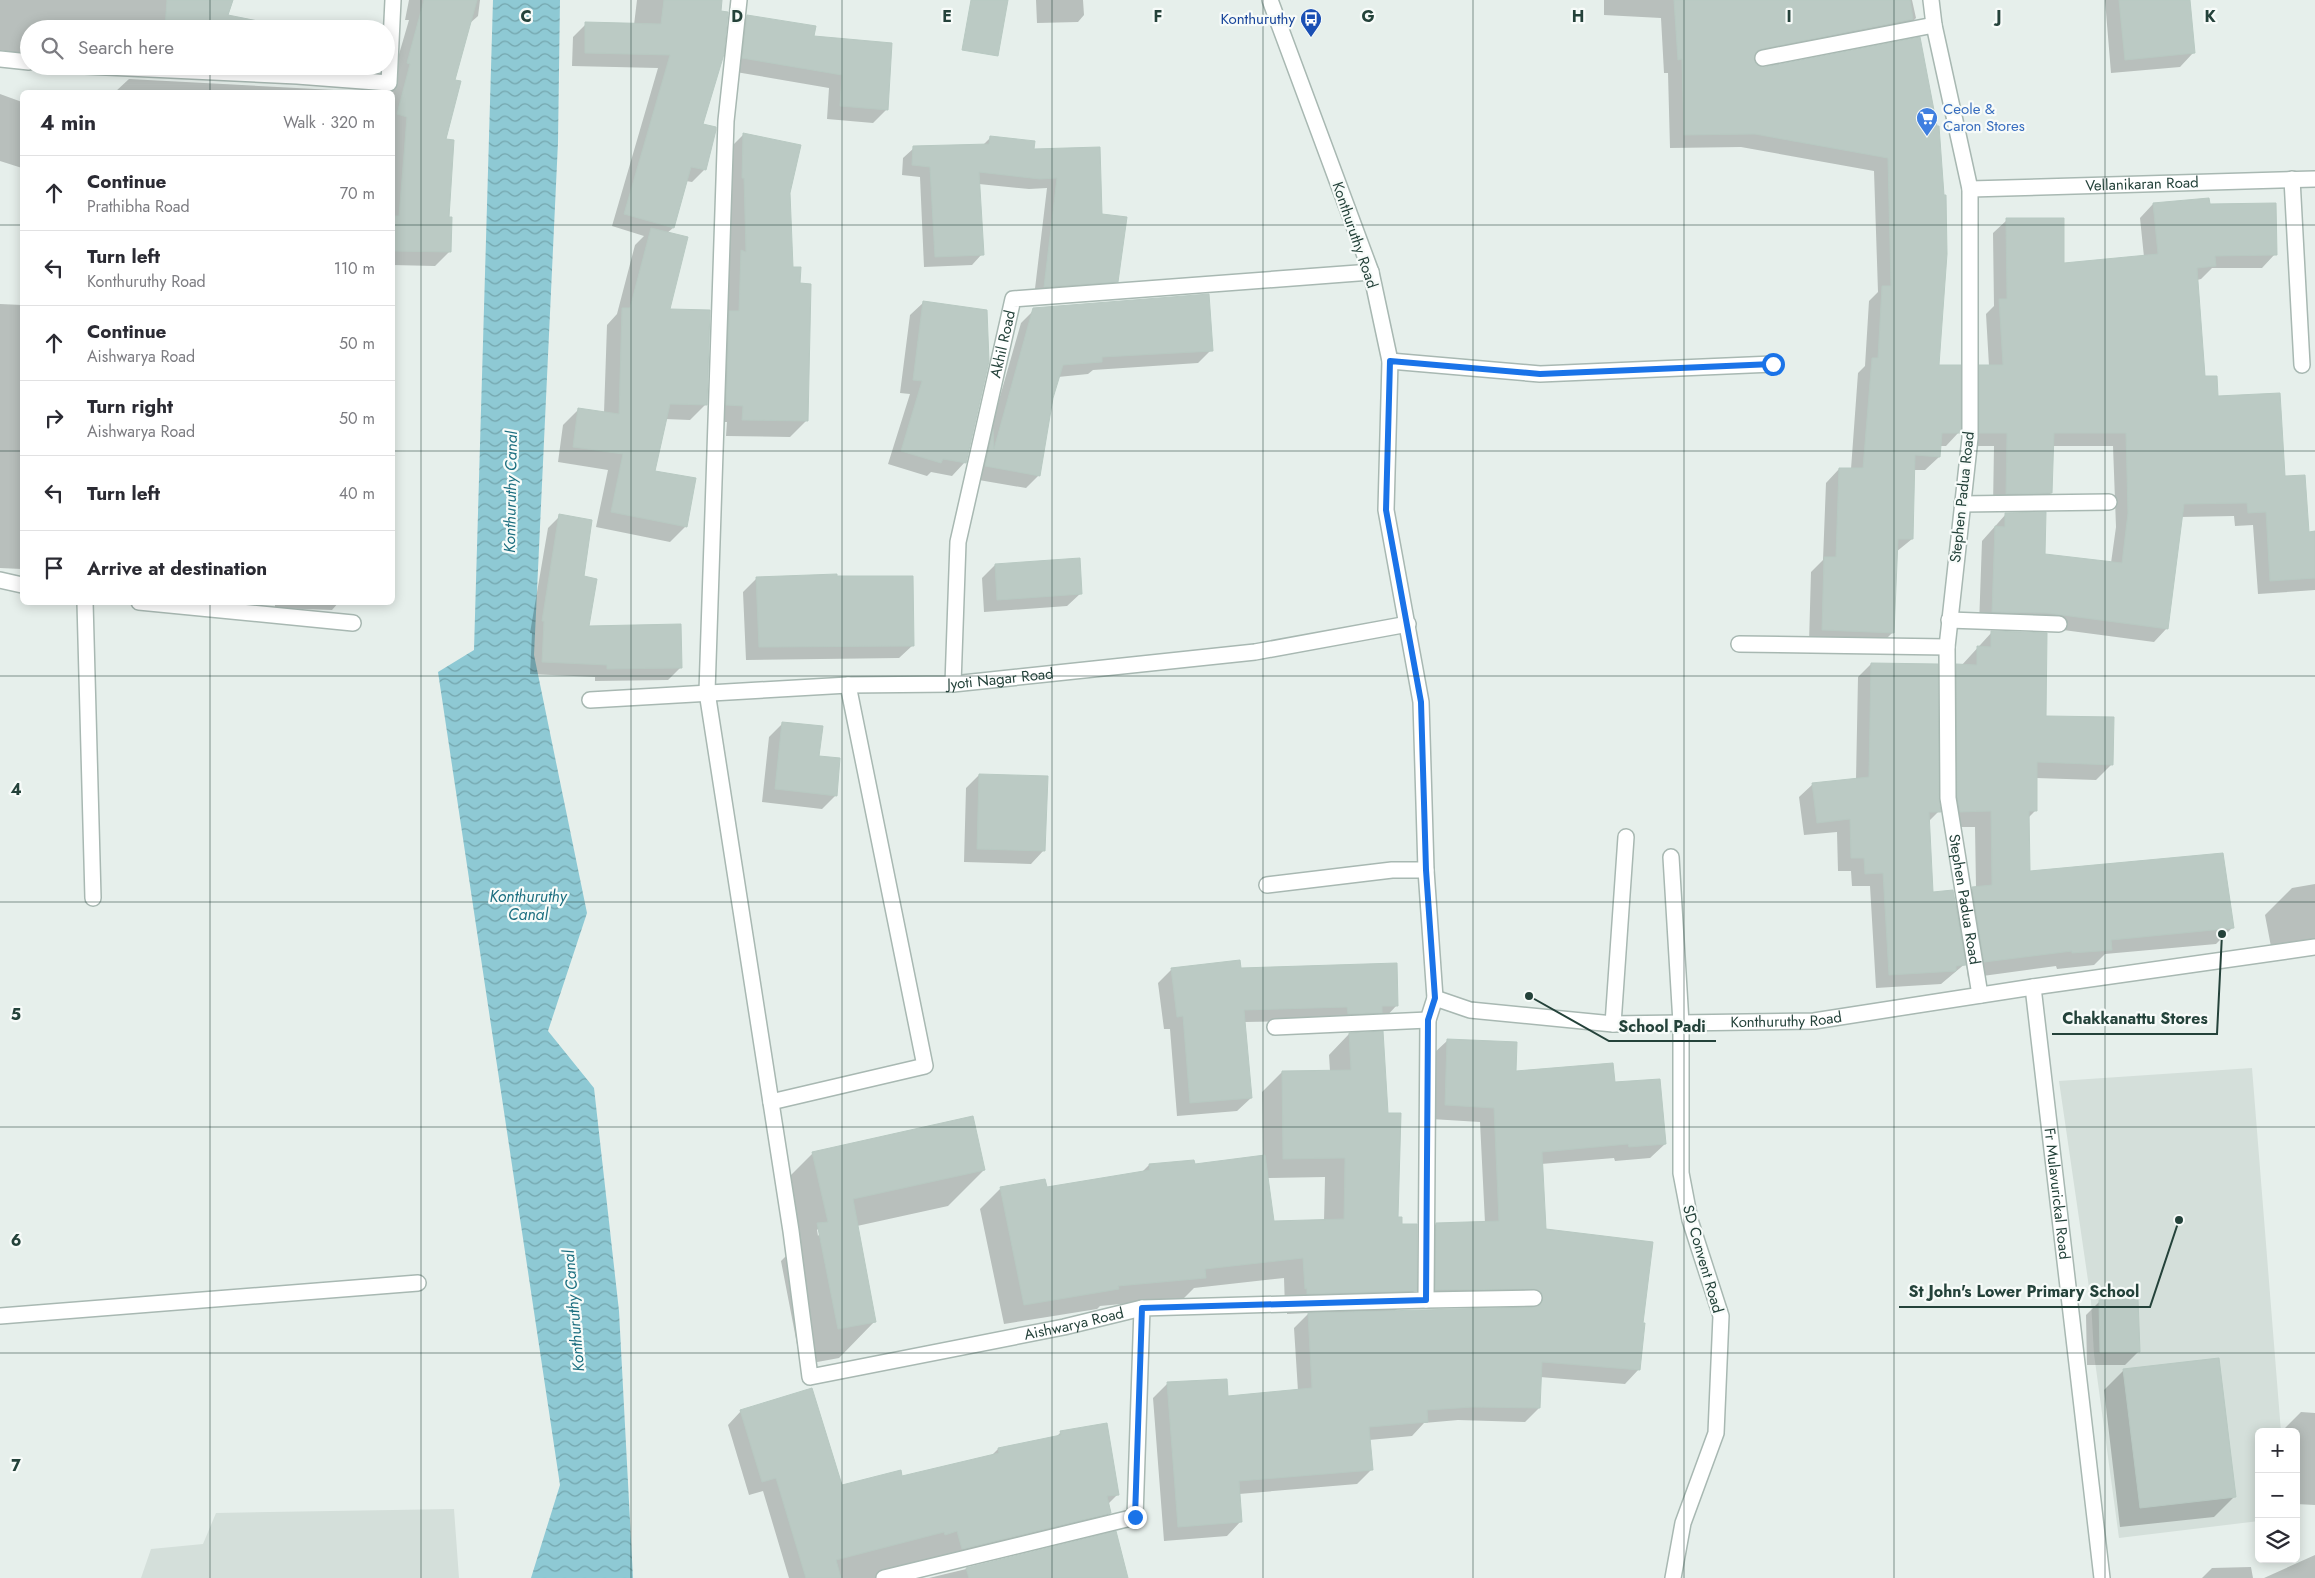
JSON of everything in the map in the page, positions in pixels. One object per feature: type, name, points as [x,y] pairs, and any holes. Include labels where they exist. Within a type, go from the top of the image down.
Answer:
[{"type":"street","points":[[392,20],[393,0]]},
{"type":"street","points":[[739,0],[726,121],[707,692],[771,1102],[925,1066],[848,685]]},
{"type":"street","name":"Konthuruthy Road","points":[[1270,0],[1371,272],[1390,361],[1386,510],[1421,702],[1426,870],[1435,998],[1470,1010],[1613,1024],[1814,1022],[2033,987],[2315,947]]},
{"type":"street","name":"Stephen Padua Road","points":[[1931,0],[1934,25],[1970,188],[1970,438],[1947,647],[1948,798],[1980,995]]},
{"type":"street","points":[[1764,58],[1934,25]]},
{"type":"street","points":[[0,59],[20,61]]},
{"type":"street","points":[[276,75],[389,88],[390,75]]},
{"type":"street","points":[[2292,179],[2302,365]]},
{"type":"street","name":"Vellanikaran Road","points":[[1970,188],[2315,179]]},
{"type":"street","name":"Akhil Road","points":[[953,684],[958,542],[1013,300],[1371,272]]},
{"type":"street","points":[[1390,361],[1540,374],[1773,364]]},
{"type":"street","points":[[1962,504],[2109,502]]},
{"type":"street","points":[[0,580],[20,585]]},
{"type":"street","points":[[85,605],[93,898]]},
{"type":"street","points":[[171,605],[353,622]]},
{"type":"street","points":[[1950,620],[2060,624]]},
{"type":"street","name":"Jyoti Nagar Road","points":[[590,700],[848,685],[953,684],[1255,652],[1408,624]]},
{"type":"street","points":[[1739,644],[1947,647]]},
{"type":"street","points":[[1613,1024],[1626,837]]},
{"type":"street","name":"SD Convent Road","points":[[1671,857],[1681,1023],[1680,1173],[1690,1220],[1721,1316],[1716,1433],[1683,1523],[1673,1578]]},
{"type":"street","points":[[1267,885],[1392,870],[1426,870]]},
{"type":"street","name":"Fr Mulavurickal Road","points":[[2033,987],[2102,1578]]},
{"type":"street","points":[[1426,1300],[1428,1020],[1435,998]]},
{"type":"street","points":[[1275,1027],[1428,1020]]},
{"type":"street","name":"Aishwarya Road","points":[[771,1102],[791,1231],[810,1377],[1064,1327],[1142,1308],[1534,1298]]},
{"type":"street","points":[[0,1316],[418,1283]]},
{"type":"street","points":[[884,1578],[1135,1517],[1142,1308]]},
{"type":"shaded area","points":[[2252,1068],[2281,1428],[2255,1428],[2255,1521],[2119,1538],[2094,1354],[2091,1301],[2059,1081]]},
{"type":"shaded area","points":[[454,1509],[459,1578],[141,1578],[151,1549],[203,1544],[216,1513]]},
{"type":"water","name":"Konthuruthy Canal","points":[[493,0],[560,0],[558,142],[534,655],[587,913],[548,1031],[594,1088],[619,1311],[633,1578],[531,1578],[560,1485],[438,672],[474,650]]},
{"type":"building","points":[[167,0],[233,0],[228,15],[253,20],[166,20]]},
{"type":"building","points":[[424,0],[477,0],[455,80],[461,81],[446,139],[454,140],[449,217],[452,217],[451,252],[395,251],[395,216],[399,216],[407,117],[397,114],[410,64],[407,63]]},
{"type":"building","points":[[664,0],[722,0],[721,11],[728,12],[724,54],[703,124],[716,127],[706,170],[691,167],[674,228],[624,214],[670,55],[585,53],[585,22],[661,24]]},
{"type":"building","points":[[971,0],[1008,0],[998,56],[962,50]]},
{"type":"building","points":[[1674,0],[1910,0],[1913,19],[1761,49],[1757,51],[1754,59],[1756,64],[1765,67],[1920,37],[1937,126],[1939,126],[1944,195],[1946,195],[1947,254],[1939,365],[1961,365],[1961,433],[1942,433],[1940,457],[1915,455],[1913,539],[1898,539],[1894,633],[1822,630],[1824,557],[1836,557],[1839,468],[1863,468],[1872,358],[1878,358],[1882,286],[1891,286],[1888,158],[1755,134],[1684,135],[1682,59],[1678,60]]},
{"type":"building","points":[[2119,0],[2190,0],[2195,53],[2125,60]]},
{"type":"building","points":[[747,15],[816,26],[814,36],[892,43],[888,110],[840,106],[842,75],[742,58]]},
{"type":"building","points":[[743,133],[801,145],[790,193],[793,267],[801,267],[800,283],[811,284],[808,421],[742,420],[743,406],[726,405],[729,311],[739,311],[741,250],[746,252],[744,178],[742,178]]},
{"type":"building","points":[[990,136],[1035,141],[1034,149],[1100,147],[1102,214],[1127,217],[1118,282],[1044,287],[1057,178],[1040,179],[979,172],[984,255],[935,257],[930,167],[912,165],[913,146],[989,144]]},
{"type":"building","points":[[2209,198],[2210,204],[2276,203],[2277,255],[2215,256],[2216,266],[2197,268],[2205,376],[2217,376],[2218,396],[2280,393],[2285,476],[2305,475],[2309,532],[2315,531],[2315,578],[2270,581],[2266,512],[2248,513],[2247,503],[2184,504],[2168,629],[2047,613],[1992,612],[1995,526],[2005,527],[2005,513],[2046,512],[2045,554],[2122,563],[2128,513],[2126,433],[2054,433],[2052,493],[2006,494],[2007,433],[1979,433],[1979,365],[2003,365],[1999,299],[2007,299],[2006,218],[2064,218],[2064,263],[2158,254],[2153,203]]},
{"type":"building","points":[[651,228],[688,237],[670,309],[710,310],[707,405],[670,404],[655,471],[696,478],[687,527],[611,512],[623,454],[573,447],[578,408],[619,414],[622,308],[630,308]]},
{"type":"building","points":[[1209,294],[1213,351],[1102,357],[1102,362],[1063,365],[1053,398],[1040,476],[985,466],[993,429],[994,449],[1033,308]]},
{"type":"building","points":[[923,301],[987,310],[989,361],[966,463],[943,459],[941,463],[901,451],[922,381],[913,380]]},
{"type":"building","points":[[559,514],[592,520],[584,576],[597,579],[589,626],[681,624],[682,668],[607,669],[607,665],[542,662],[544,621],[542,621]]},
{"type":"building","points":[[1080,558],[1082,594],[997,600],[995,564]]},
{"type":"building","points":[[837,574],[837,576],[913,576],[914,646],[759,647],[756,577]]},
{"type":"building","points":[[1991,631],[2047,633],[2046,716],[2114,717],[2113,765],[2037,762],[2037,811],[2029,811],[2030,871],[2223,853],[2234,928],[2111,940],[2112,950],[2072,953],[2072,951],[1984,962],[1972,887],[1992,885],[1991,811],[1960,812],[1957,797],[1956,664],[1977,665],[1977,646],[1991,647]]},
{"type":"building","points":[[1871,663],[1938,664],[1939,798],[1941,812],[1929,812],[1933,892],[1953,890],[1966,965],[1956,966],[1956,971],[1889,975],[1883,873],[1865,874],[1864,858],[1851,858],[1850,819],[1817,823],[1812,783],[1869,777]]},
{"type":"building","points":[[782,722],[823,726],[819,756],[840,758],[837,796],[775,789]]},
{"type":"building","points":[[979,774],[1048,776],[1045,851],[977,849]]},
{"type":"building","points":[[1240,960],[1241,968],[1397,963],[1398,1006],[1382,1006],[1382,1013],[1348,1014],[1347,1007],[1244,1010],[1252,1098],[1190,1103],[1183,1016],[1177,1017],[1171,968]]},
{"type":"building","points":[[1383,1031],[1388,1113],[1401,1113],[1398,1217],[1402,1217],[1402,1224],[1417,1224],[1417,1291],[1307,1294],[1303,1258],[1205,1269],[1206,1278],[1118,1286],[1119,1289],[1024,1305],[1000,1187],[1045,1179],[1047,1187],[1150,1170],[1149,1164],[1194,1160],[1195,1164],[1265,1155],[1274,1221],[1344,1219],[1345,1158],[1283,1159],[1282,1071],[1351,1070],[1349,1033]]},
{"type":"building","points":[[1447,1039],[1517,1042],[1516,1071],[1613,1063],[1615,1082],[1660,1079],[1666,1144],[1629,1147],[1628,1144],[1542,1152],[1546,1229],[1653,1242],[1643,1323],[1645,1323],[1640,1370],[1542,1362],[1540,1408],[1473,1407],[1427,1410],[1428,1422],[1369,1427],[1373,1470],[1239,1481],[1242,1522],[1178,1527],[1167,1382],[1227,1379],[1228,1396],[1312,1388],[1308,1313],[1534,1307],[1542,1302],[1542,1293],[1534,1289],[1435,1290],[1436,1223],[1499,1221],[1494,1108],[1445,1105]]},
{"type":"building","points":[[973,1116],[985,1170],[853,1199],[876,1322],[838,1329],[817,1223],[828,1222],[812,1152]]},
{"type":"building","points":[[2138,1299],[2140,1352],[2100,1352],[2099,1300]]},
{"type":"building","points":[[2219,1358],[2236,1497],[2140,1508],[2123,1369]]},
{"type":"building","points":[[812,1388],[842,1485],[901,1470],[902,1476],[999,1453],[998,1448],[1061,1435],[1060,1431],[1107,1423],[1119,1495],[1107,1496],[1111,1513],[962,1549],[957,1531],[945,1535],[944,1532],[836,1560],[841,1578],[806,1578],[776,1478],[762,1482],[740,1410]]},
{"type":"building","points":[[1116,1531],[1128,1578],[969,1578],[966,1568]]},
{"type":"place","name":"Konthuruthy","points":[[1311,38]]},
{"type":"place","name":"Ceole & Caron Stores","points":[[1927,137]]},
{"type":"place","name":"Chakkanattu Stores","points":[[2222,934]]},
{"type":"place","name":"School Padi","points":[[1529,996]]},
{"type":"place","name":"St John's Lower Primary School","points":[[2179,1220]]},
{"type":"route","points":[[1135,1517],[1142,1308],[1426,1300],[1428,1020],[1435,998],[1426,870],[1421,702],[1386,510],[1390,361],[1540,374],[1773,364]]}]
